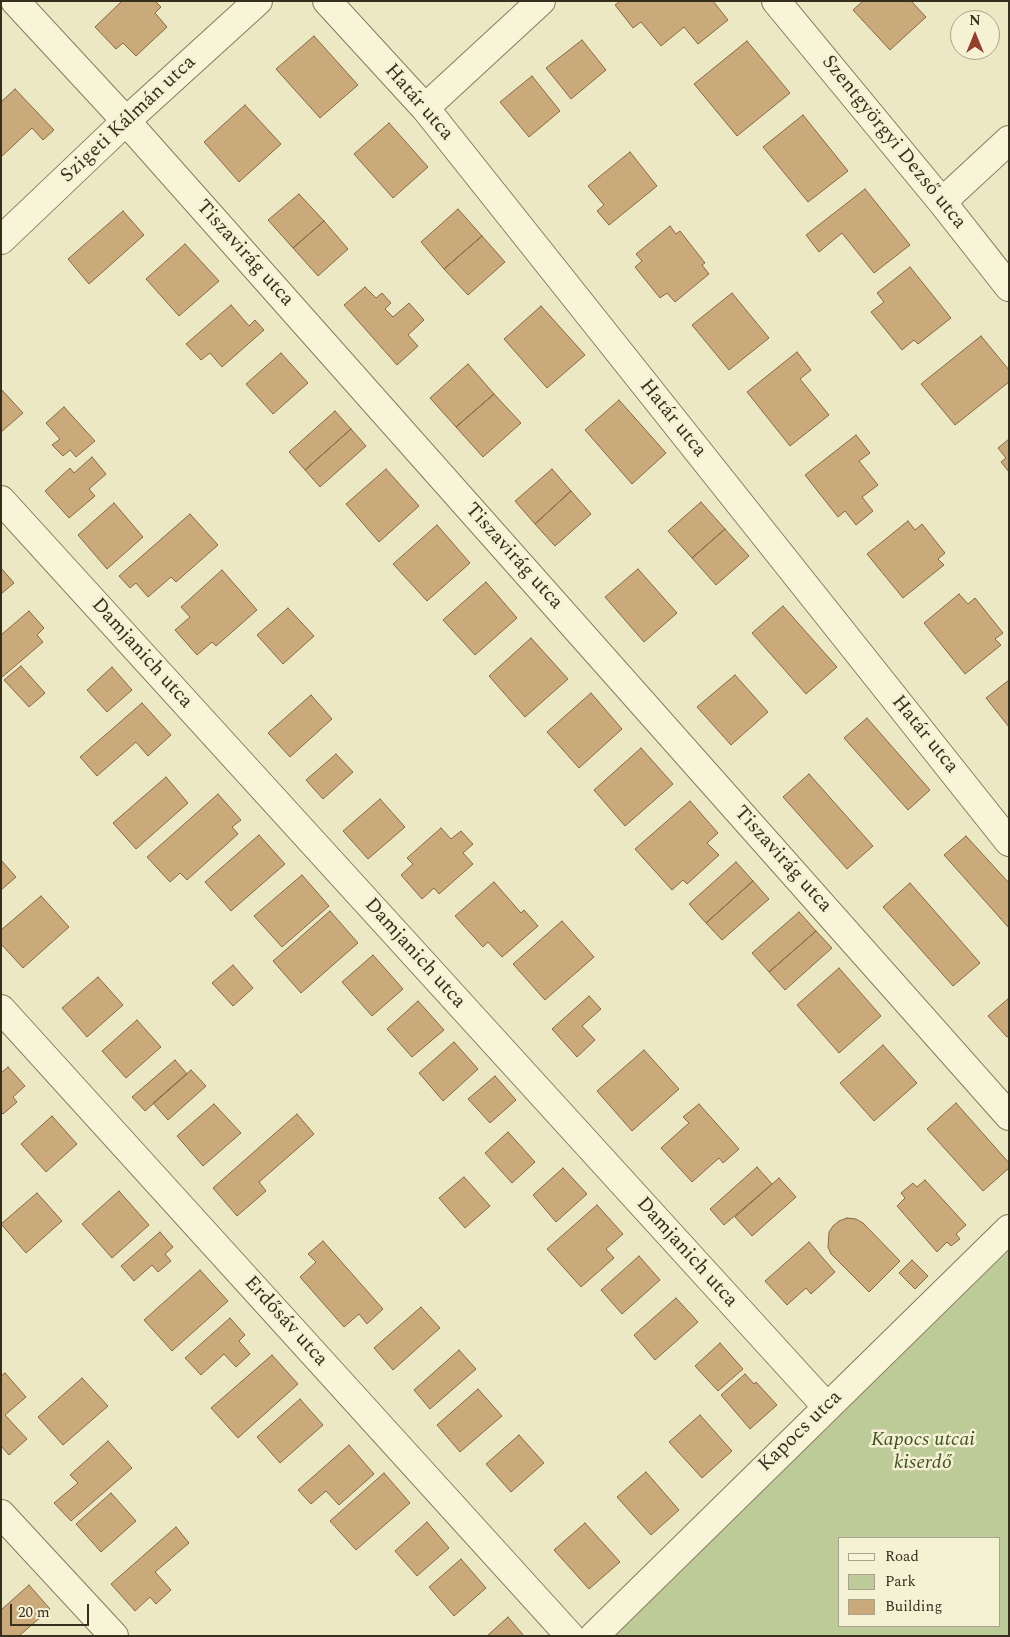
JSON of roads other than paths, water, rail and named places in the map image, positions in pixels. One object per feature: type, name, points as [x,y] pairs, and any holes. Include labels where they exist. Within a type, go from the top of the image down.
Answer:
[{"type":"street","name":"Tiszavirág utca","points":[[15,1],[126,121],[1009,1116]]},
{"type":"street","name":"Szigeti Kálmán utca","points":[[1,240],[126,121],[258,1]]},
{"type":"street","name":"Határ utca","points":[[327,1],[424,108],[1009,842]]},
{"type":"street","points":[[424,108],[541,1]]},
{"type":"street","name":"Szentgyörgyi Dezső utca","points":[[776,1],[942,202],[1009,287]]},
{"type":"street","points":[[942,202],[1009,140]]},
{"type":"street","name":"Damjanich utca","points":[[1,500],[827,1408]]},
{"type":"street","name":"Erdősáv utca","points":[[1,1009],[570,1636]]},
{"type":"street","name":"Kapocs utca","points":[[594,1636],[1009,1229]]},
{"type":"street","points":[[1,1514],[114,1636]]},
{"type":"park label","name":"Kapocs utcai kiserdő","points":[[923,1452]]}]
